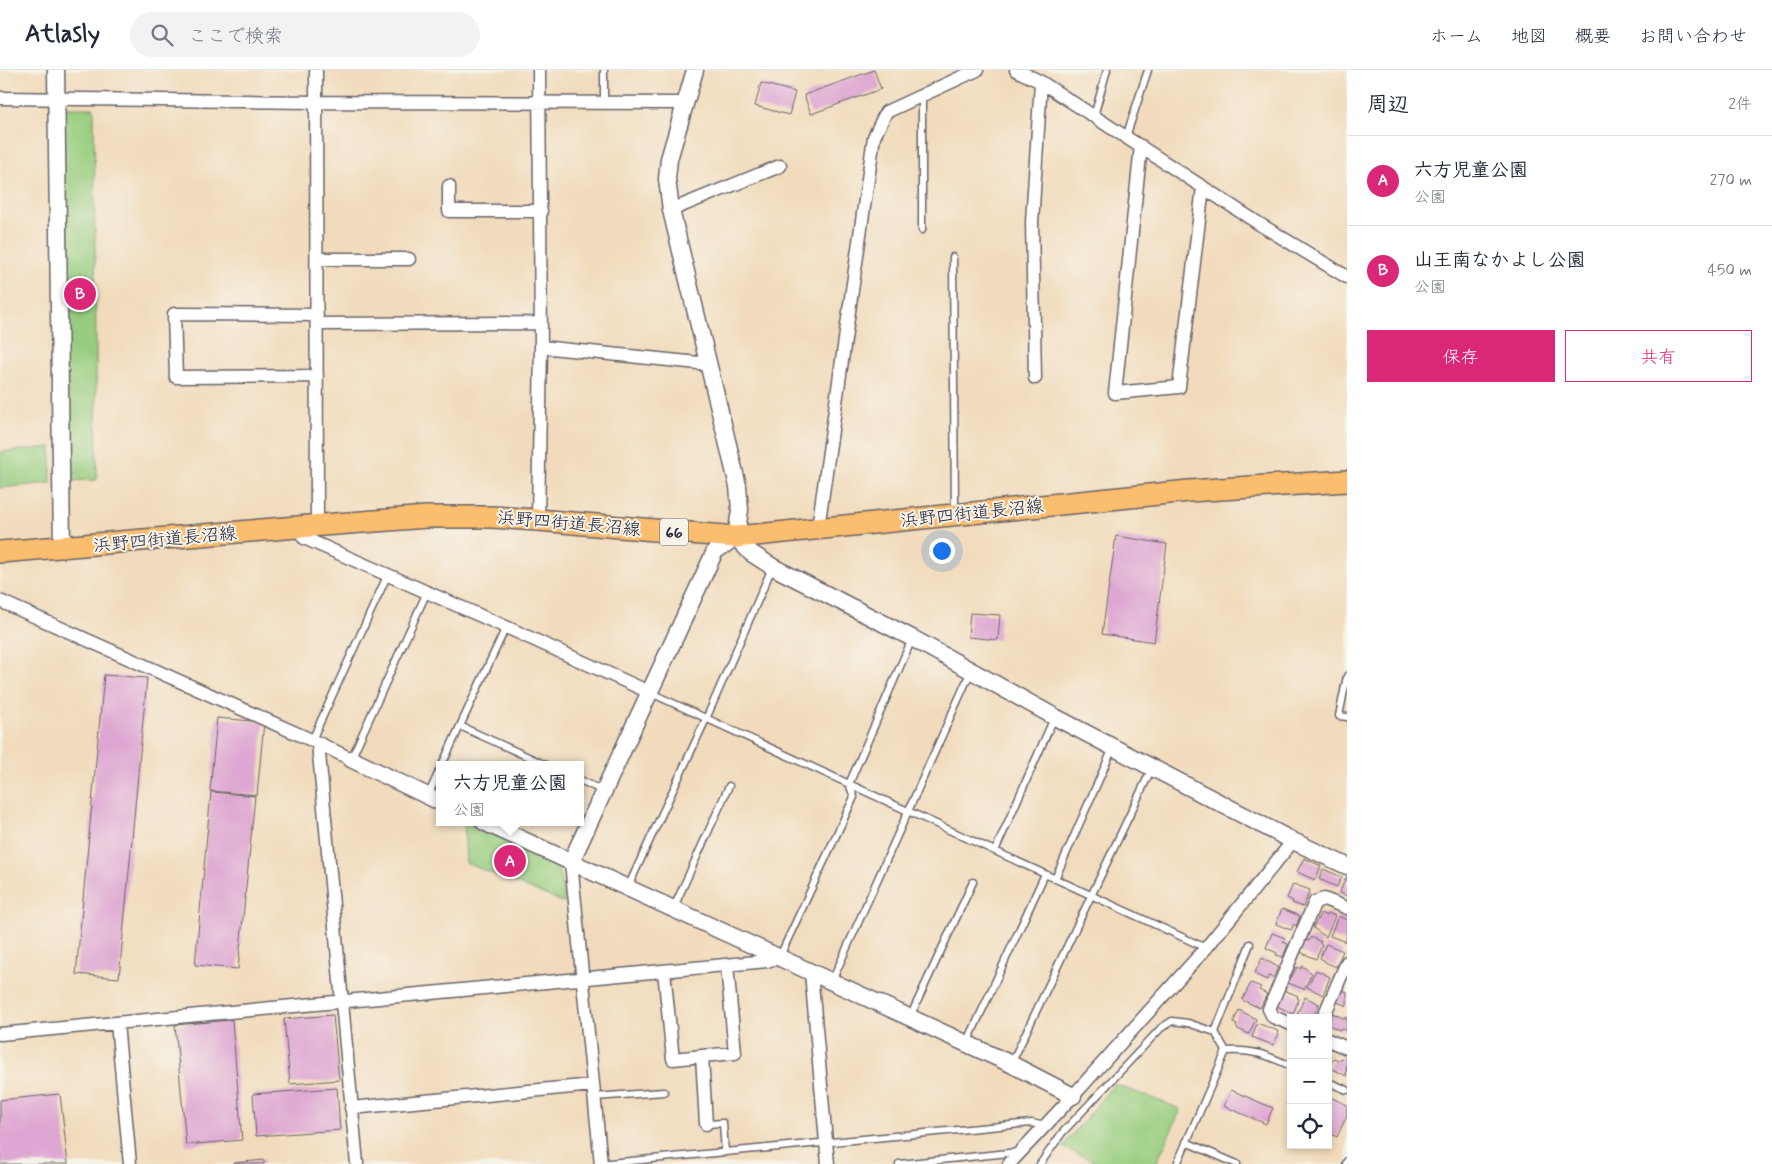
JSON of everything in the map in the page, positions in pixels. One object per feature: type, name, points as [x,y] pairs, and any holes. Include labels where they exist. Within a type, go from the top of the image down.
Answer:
[{"type":"main road","name":"浜野四街道長沼線","points":[[0,552],[427,517],[492,517],[736,537],[1190,491],[1347,481]]},
{"type":"street","points":[[56,70],[62,548]]},
{"type":"street","points":[[316,70],[317,376],[307,526],[304,538],[649,692]]},
{"type":"street","points":[[538,520],[541,347],[539,70]]},
{"type":"street","points":[[600,1164],[571,862],[716,550],[736,537],[740,510],[739,492],[672,210],[667,179],[669,159],[695,70]]},
{"type":"street","points":[[818,528],[874,137],[886,112],[977,70]]},
{"type":"street","points":[[1016,70],[1041,82],[1347,277]]},
{"type":"street","points":[[1035,378],[1032,222],[1041,82]]},
{"type":"street","points":[[0,98],[315,102],[685,103]]},
{"type":"street","points":[[1141,146],[1115,393],[1179,387],[1204,187]]},
{"type":"street","points":[[672,210],[780,166]]},
{"type":"street","points":[[449,186],[449,211],[541,211]]},
{"type":"street","points":[[317,259],[409,259]]},
{"type":"street","points":[[317,376],[176,377],[174,314],[317,320],[541,323]]},
{"type":"street","points":[[541,347],[708,364]]},
{"type":"street","points":[[736,537],[751,553],[773,567],[912,638],[1054,717],[1347,866]]},
{"type":"street","points":[[0,601],[315,741],[434,799]]},
{"type":"street","points":[[315,741],[357,1164]]},
{"type":"street","points":[[493,826],[967,1043],[1073,1096]]},
{"type":"street","points":[[1009,1164],[1206,948],[1293,840]]},
{"type":"street","points":[[1287,1022],[1273,1017],[1270,1009],[1314,902],[1324,899],[1347,908]]},
{"type":"street","points":[[0,1034],[727,965],[779,958]]},
{"type":"street","points":[[1326,1014],[1344,977],[1347,962]]},
{"type":"street","points":[[664,971],[673,1059],[735,1053],[727,965]]},
{"type":"street","points":[[811,972],[828,1164]]},
{"type":"street","points":[[117,1022],[130,1164]]},
{"type":"street","points":[[1332,1042],[1347,1048]]},
{"type":"street","points":[[702,1056],[706,1124]]},
{"type":"street","points":[[351,1108],[594,1091]]},
{"type":"lane","points":[[604,70],[604,102]]},
{"type":"lane","points":[[1094,116],[1107,70]]},
{"type":"lane","points":[[1126,137],[1148,70]]},
{"type":"lane","points":[[922,96],[922,230]]},
{"type":"lane","points":[[953,257],[955,514]]},
{"type":"lane","points":[[628,888],[773,567]]},
{"type":"lane","points":[[315,741],[388,574]]},
{"type":"lane","points":[[351,759],[427,592]]},
{"type":"lane","points":[[444,761],[506,627]]},
{"type":"lane","points":[[779,958],[854,797],[849,784],[912,638]]},
{"type":"lane","points":[[832,982],[971,671]]},
{"type":"lane","points":[[1347,676],[1338,716],[1347,717]]},
{"type":"lane","points":[[649,692],[1206,948]]},
{"type":"lane","points":[[995,851],[1054,717]]},
{"type":"lane","points":[[460,726],[537,761]]},
{"type":"lane","points":[[1055,879],[1113,747]]},
{"type":"lane","points":[[1011,1064],[1152,767]]},
{"type":"lane","points":[[584,782],[604,791]]},
{"type":"lane","points":[[674,909],[730,786]]},
{"type":"lane","points":[[967,1043],[1045,874]]},
{"type":"lane","points":[[910,1018],[973,882]]},
{"type":"lane","points":[[1215,1032],[1250,944]]},
{"type":"lane","points":[[1040,1164],[1062,1133],[1161,1028],[1172,1020],[1215,1032],[1226,1051]]},
{"type":"lane","points":[[1226,1051],[1244,1050],[1271,1057],[1287,1064]]},
{"type":"lane","points":[[1177,1164],[1226,1051]]},
{"type":"lane","points":[[1332,1084],[1347,1090]]},
{"type":"lane","points":[[594,1091],[664,1092]]},
{"type":"lane","points":[[706,1124],[723,1123],[725,1152]]},
{"type":"lane","points":[[600,1164],[1032,1123],[1045,1126]]},
{"type":"lane","points":[[1186,1142],[1237,1164]]},
{"type":"lane","points":[[898,1164],[1019,1152]]},
{"type":"green space","points":[[63,108],[94,108],[97,480],[66,481]]},
{"type":"green space","points":[[51,447],[51,483],[0,488],[0,452]]},
{"type":"green space","points":[[464,826],[473,826],[553,860],[558,868],[565,903],[466,863]]},
{"type":"green space","points":[[1114,1084],[1181,1109],[1156,1164],[1101,1164],[1062,1147]]},
{"type":"building","points":[[874,70],[881,89],[811,114],[804,95]]},
{"type":"building","points":[[761,83],[795,92],[789,115],[755,106]]},
{"type":"building","points":[[1116,536],[1167,544],[1154,642],[1102,634]]},
{"type":"building","points":[[970,613],[1000,615],[998,640],[968,637]]},
{"type":"building","points":[[104,675],[147,678],[119,978],[76,974]]},
{"type":"building","points":[[217,718],[264,722],[257,795],[210,791]]},
{"type":"building","points":[[211,792],[255,796],[238,969],[195,965]]},
{"type":"building","points":[[1304,858],[1321,866],[1315,880],[1297,872]]},
{"type":"building","points":[[1323,869],[1342,877],[1337,887],[1319,879]]},
{"type":"building","points":[[1347,876],[1347,896],[1339,893]]},
{"type":"building","points":[[1293,884],[1310,890],[1303,907],[1292,903],[1293,901],[1287,898]]},
{"type":"building","points":[[1282,909],[1300,916],[1296,926],[1294,924],[1291,930],[1276,924]]},
{"type":"building","points":[[1321,913],[1326,916],[1328,913],[1335,916],[1326,937],[1313,928]]},
{"type":"building","points":[[1338,916],[1347,920],[1346,942],[1330,936]]},
{"type":"building","points":[[1272,933],[1285,938],[1283,942],[1288,944],[1283,957],[1276,955],[1277,953],[1266,948]]},
{"type":"building","points":[[1311,937],[1321,942],[1320,944],[1322,945],[1316,959],[1300,952],[1305,940],[1309,941]]},
{"type":"building","points":[[1326,944],[1343,951],[1336,967],[1320,958]]},
{"type":"building","points":[[1262,958],[1278,967],[1273,978],[1269,976],[1267,980],[1254,974]]},
{"type":"building","points":[[1302,966],[1312,973],[1304,989],[1288,983],[1297,967],[1301,969]]},
{"type":"building","points":[[1316,970],[1330,977],[1323,995],[1307,987]]},
{"type":"building","points":[[1251,983],[1261,987],[1259,990],[1267,994],[1260,1008],[1242,1000]]},
{"type":"building","points":[[1284,990],[1298,996],[1297,998],[1299,999],[1293,1014],[1277,1006]]},
{"type":"building","points":[[1342,990],[1347,992],[1347,1006],[1337,1002]]},
{"type":"building","points":[[1305,997],[1319,1004],[1315,1014],[1297,1014]]},
{"type":"building","points":[[1239,1010],[1256,1019],[1249,1034],[1238,1029],[1237,1025],[1233,1023]]},
{"type":"building","points":[[1332,1014],[1347,1018],[1347,1031],[1332,1027]]},
{"type":"building","points":[[333,1015],[339,1080],[290,1084],[284,1019]]},
{"type":"building","points":[[232,1020],[242,1140],[186,1145],[175,1025]]},
{"type":"building","points":[[1257,1023],[1278,1031],[1277,1033],[1279,1034],[1273,1045],[1252,1037]]},
{"type":"building","points":[[1347,1057],[1346,1076],[1332,1069],[1334,1058],[1340,1061],[1341,1058]]},
{"type":"building","points":[[337,1088],[340,1130],[256,1136],[253,1094]]},
{"type":"building","points":[[1231,1090],[1273,1108],[1266,1124],[1224,1106]]},
{"type":"building","points":[[60,1094],[68,1164],[0,1164],[0,1100]]},
{"type":"building","points":[[1332,1098],[1347,1105],[1347,1115],[1337,1137],[1332,1135]]},
{"type":"building","points":[[264,1160],[264,1164],[234,1164],[234,1163]]},
{"type":"place","name":"山王南なかよし公園","points":[[80,294]]},
{"type":"place","name":"六方児童公園","points":[[510,861]]}]
